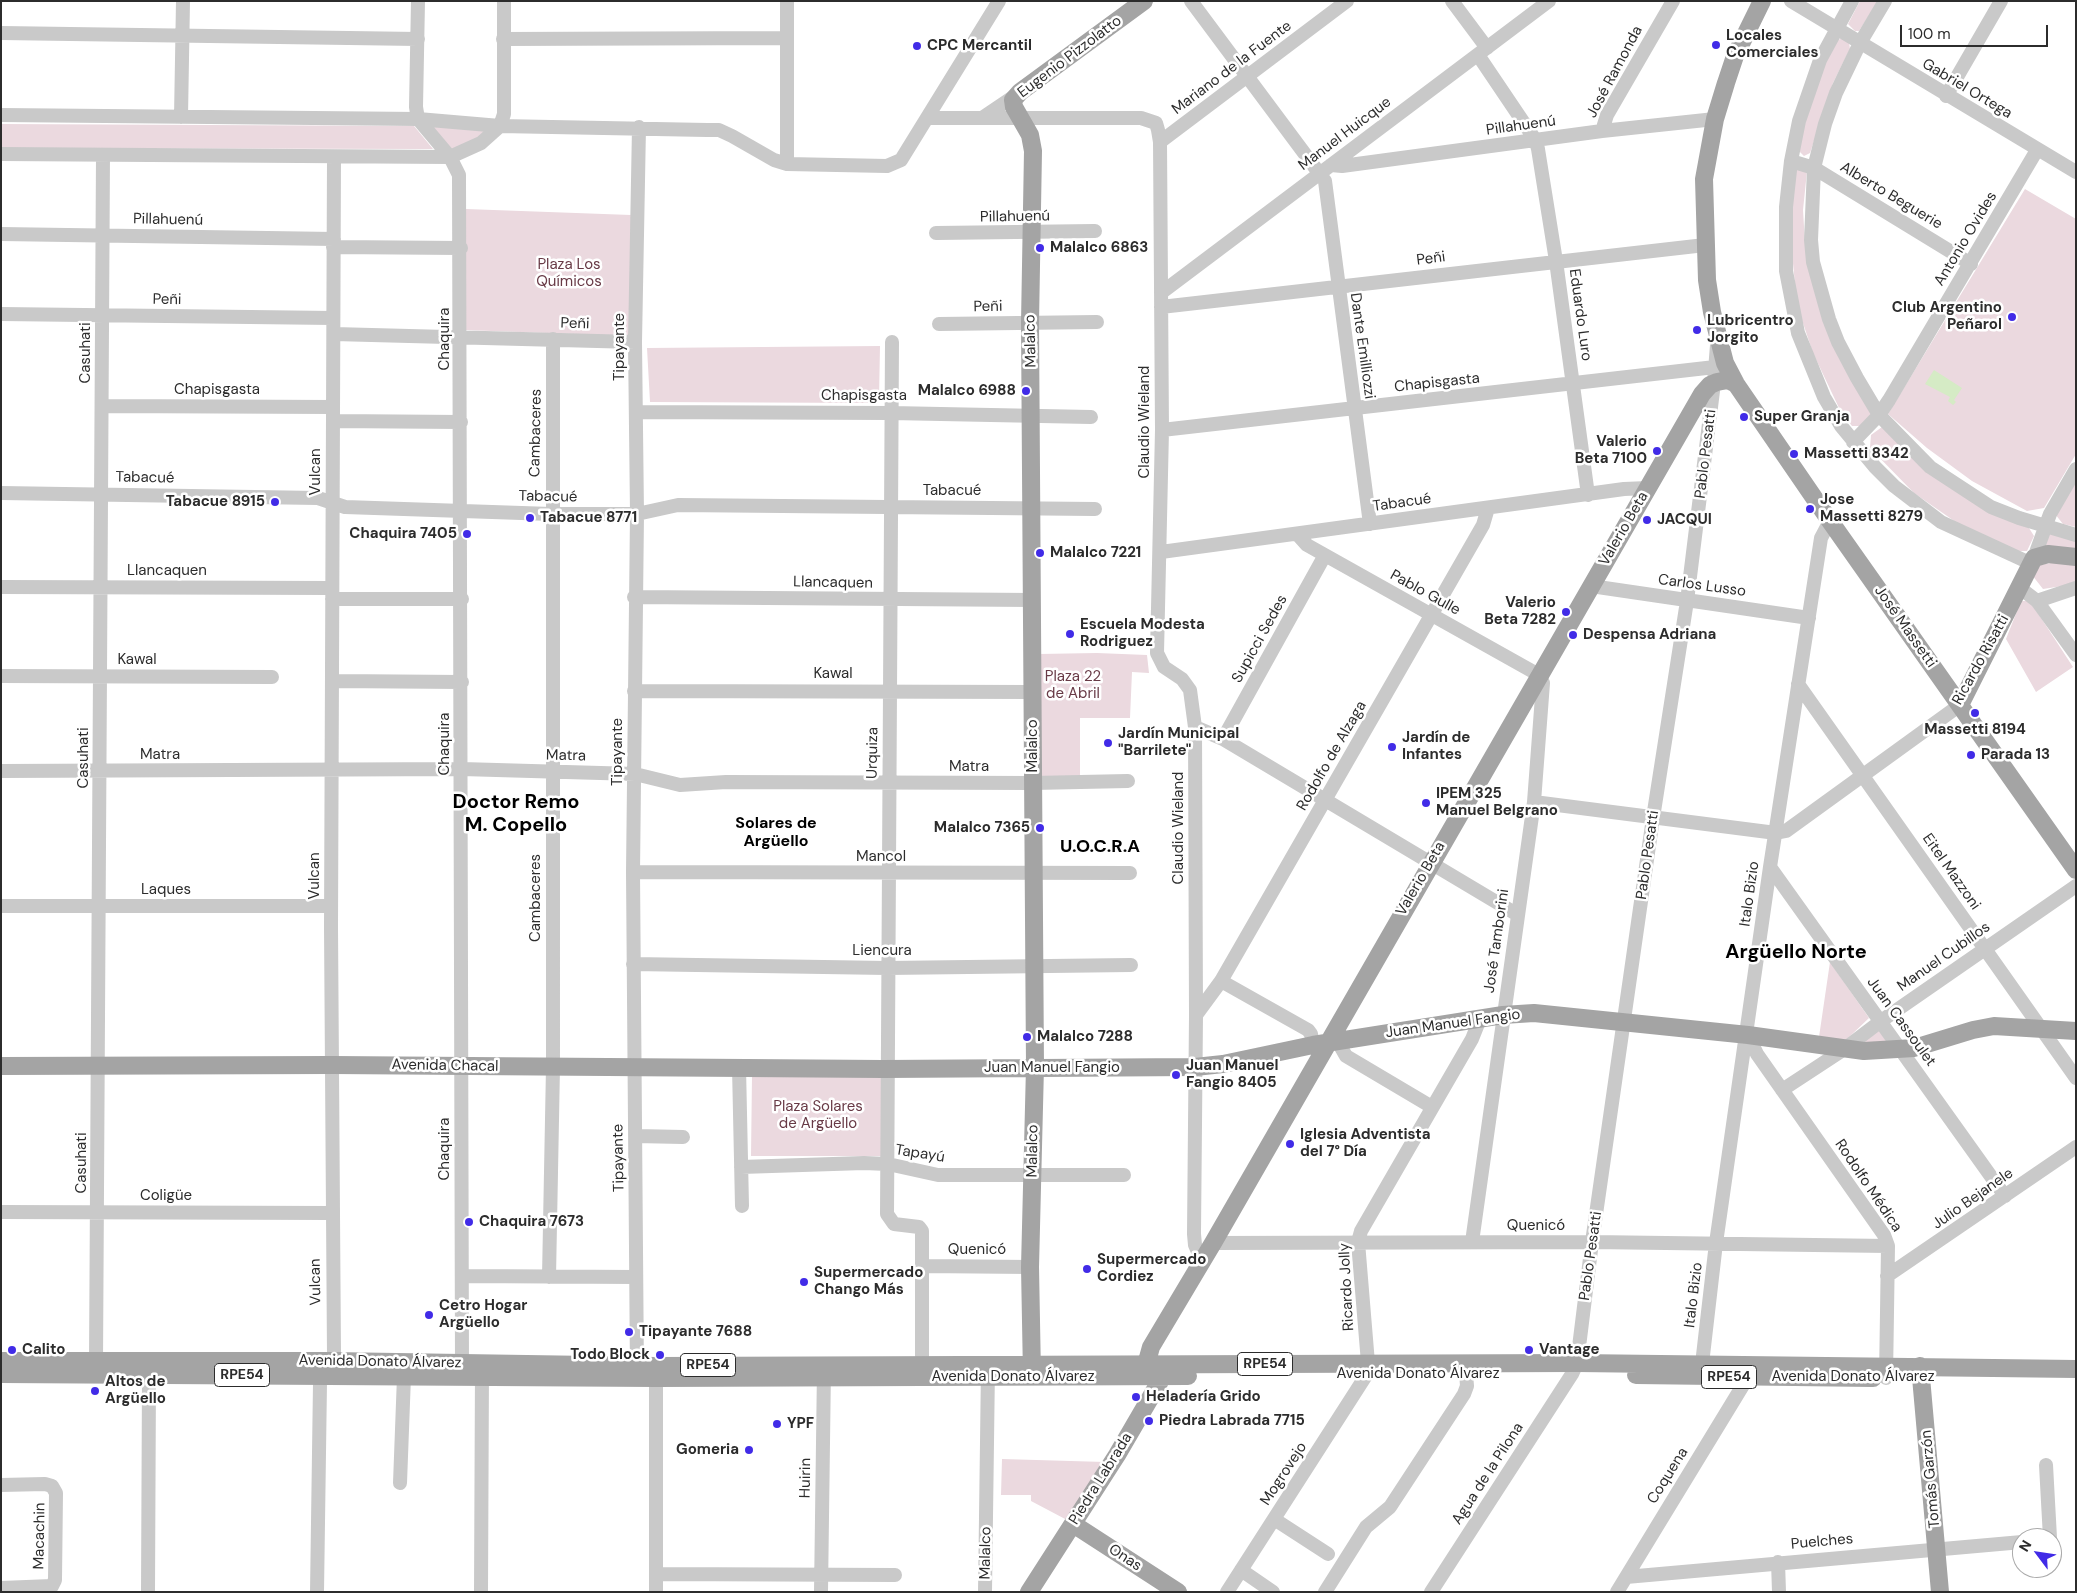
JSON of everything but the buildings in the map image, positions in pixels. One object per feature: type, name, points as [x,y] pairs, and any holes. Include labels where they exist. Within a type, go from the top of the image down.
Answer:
[{"type":"main road","name":"Eugenio Pizzolatto","points":[[1022,118],[1014,107],[1013,100],[1020,92],[1144,1]]},
{"type":"main road","name":"Pablo Pesatti","points":[[1736,384],[1725,362],[1717,334],[1707,280],[1704,179],[1715,119],[1735,56],[1762,1]]},
{"type":"main road","name":"Malalco","points":[[1022,118],[1030,135],[1033,151],[1030,233],[1035,1068],[1030,1267],[1032,1370]]},
{"type":"main road","points":[[1715,375],[1736,384]]},
{"type":"main road","name":"Valerio Beta","points":[[1154,1370],[1151,1347],[1213,1243],[1702,394],[1715,375]]},
{"type":"main road","name":"José Massetti","points":[[1736,384],[1830,521],[2076,870]]},
{"type":"main road","points":[[2033,561],[2048,554],[2076,557]]},
{"type":"main road","name":"Ricardo Risatti","points":[[1960,705],[2033,561]]},
{"type":"main road","name":"Juan Manuel Fangio","points":[[888,1068],[1195,1067],[1223,1064],[1326,1044],[1503,1015],[1534,1013],[1748,1035],[1843,1050],[1881,1051],[1914,1048],[1985,1027],[2008,1026],[2076,1031]]},
{"type":"main road","name":"Avenida Chacal","points":[[1,1066],[332,1065],[888,1068]]},
{"type":"main road","name":"Avenida Donato Álvarez","points":[[1,1361],[462,1363],[482,1370]]},
{"type":"main road","name":"Avenida Donato Álvarez","points":[[824,1371],[922,1364],[987,1371]]},
{"type":"main road","name":"Avenida Donato Álvarez","points":[[1368,1369],[1466,1372],[1702,1364],[1886,1372]]},
{"type":"main road","name":"Avenida Donato Álvarez","points":[[1,1374],[404,1376],[482,1370],[657,1372],[1574,1368],[1748,1377],[1886,1372],[2076,1369]]},
{"type":"main road","name":"Piedra Labrada","points":[[1029,1592],[1117,1456],[1154,1370]]},
{"type":"main road","name":"Avenida Donato Álvarez","points":[[1921,1372],[2076,1380]]},
{"type":"main road","name":"Tomás Garzón","points":[[1921,1372],[1940,1592]]},
{"type":"main road","name":"Onas","points":[[1072,1524],[1178,1592]]},
{"type":"street","points":[[181,117],[183,1]]},
{"type":"street","points":[[418,1],[416,107],[418,119]]},
{"type":"street","points":[[1,154],[450,157],[482,143],[500,126],[504,114],[504,1]]},
{"type":"street","points":[[786,164],[787,1]]},
{"type":"street","points":[[1,115],[418,119],[500,126],[639,127],[719,130],[774,160],[786,164],[894,165],[901,160],[928,118],[999,1]]},
{"type":"street","points":[[1191,1],[1248,76],[1326,169]]},
{"type":"street","name":"Mariano de la Fuente","points":[[1160,142],[1347,1]]},
{"type":"street","points":[[1452,1],[1536,141]]},
{"type":"street","name":"Manuel Huicque","points":[[1161,292],[1550,1]]},
{"type":"street","name":"José Ramonda","points":[[1602,131],[1607,115],[1673,1]]},
{"type":"street","name":"Gabriel Ortega","points":[[1791,1],[1946,96],[2037,150],[2075,170]]},
{"type":"street","points":[[1852,1],[1820,60],[1808,94],[1791,161],[1785,238],[1786,271],[1791,303],[1807,359],[1824,397],[1853,442],[1894,486],[1934,518],[2033,561]]},
{"type":"street","points":[[1885,1],[1860,43],[1836,93],[1825,124],[1814,168],[1811,240],[1813,262],[1822,296],[1838,342],[1880,415],[1912,451],[1952,483],[1991,507],[2076,535]]},
{"type":"street","points":[[1946,96],[2001,1]]},
{"type":"street","points":[[1,33],[418,39]]},
{"type":"street","points":[[503,39],[787,38]]},
{"type":"street","points":[[982,118],[1020,92]]},
{"type":"street","points":[[928,118],[1022,118]]},
{"type":"street","name":"Claudio Wieland","points":[[1022,118],[1141,118],[1156,123],[1160,142],[1162,430],[1161,552],[1157,653],[1164,667],[1182,679],[1190,690],[1194,727],[1196,1015],[1194,1234],[1195,1245],[1202,1261]]},
{"type":"street","name":"Chaquira","points":[[418,119],[450,157],[459,175],[462,511],[462,1363]]},
{"type":"street","name":"Pillahuenú","points":[[1326,169],[1602,131],[1715,119]]},
{"type":"street","name":"Tipayante","points":[[637,1372],[633,872],[635,774],[634,597],[637,514],[635,342],[639,127]]},
{"type":"street","name":"Eduardo Luro","points":[[1536,141],[1556,261],[1588,495]]},
{"type":"street","name":"Antonio Ovides","points":[[1853,442],[1880,415],[2037,150]]},
{"type":"street","name":"Casuhati","points":[[96,1362],[103,155]]},
{"type":"street","name":"Vulcan","points":[[332,1362],[331,906],[334,681],[332,503],[334,157]]},
{"type":"street","name":"Alberto Beguerie","points":[[1791,161],[1814,168],[1971,264]]},
{"type":"street","name":"Dante Emilliozzi","points":[[1326,169],[1325,181],[1338,286],[1370,524]]},
{"type":"street","name":"Pillahuenú","points":[[936,233],[1095,231]]},
{"type":"street","name":"Pillahuenú","points":[[1,234],[103,235],[461,248]]},
{"type":"street","name":"Peñi","points":[[1161,307],[1705,244]]},
{"type":"street","name":"Peñi","points":[[1,314],[333,318]]},
{"type":"street","name":"Peñi","points":[[939,324],[1097,322]]},
{"type":"street","name":"Peñi","points":[[334,334],[635,342]]},
{"type":"street","name":"Pablo Pesatti","points":[[1574,1368],[1653,818],[1687,601],[1715,375],[1717,334]]},
{"type":"street","name":"Cambaceres","points":[[549,1277],[553,1067],[551,514],[553,339]]},
{"type":"street","name":"Urquiza","points":[[892,342],[887,968],[888,1218],[894,1224],[919,1226],[922,1231],[923,1266]]},
{"type":"street","name":"Chapisgasta","points":[[1162,430],[1573,384],[1715,375]]},
{"type":"street","name":"Chapisgasta","points":[[102,406],[333,414],[461,422]]},
{"type":"street","name":"Chapisgasta","points":[[636,412],[892,413],[1091,417]]},
{"type":"street","name":"Ricardo Risatti","points":[[2033,561],[2050,514],[2076,469]]},
{"type":"street","name":"Tabacué","points":[[1161,552],[1648,488]]},
{"type":"street","name":"Tabacué","points":[[1,493],[318,498],[345,507],[551,514],[637,514],[678,505],[1095,509]]},
{"type":"street","name":"Rodolfo de Alzaga","points":[[1196,1015],[1221,981],[1432,615],[1483,525],[1488,508]]},
{"type":"street","name":"Italo Bizio","points":[[1702,1364],[1716,1243],[1748,1035],[1770,867],[1821,538],[1830,521]]},
{"type":"street","name":"Pablo Gulle","points":[[1298,535],[1307,545],[1539,675]]},
{"type":"street","name":"Supicci Sedes","points":[[1223,739],[1325,555]]},
{"type":"street","name":"Carlos Lusso","points":[[1591,586],[1809,618]]},
{"type":"street","name":"Llancaquen","points":[[1,587],[101,587],[462,598]]},
{"type":"street","points":[[2020,588],[2037,601],[2076,654]]},
{"type":"street","points":[[2037,601],[2076,588]]},
{"type":"street","name":"Llancaquen","points":[[634,597],[1032,600]]},
{"type":"street","name":"José Tamborini","points":[[1472,1242],[1534,802],[1544,690],[1539,675]]},
{"type":"street","name":"Kawal","points":[[1,676],[272,677]]},
{"type":"street","points":[[334,681],[462,682]]},
{"type":"street","name":"Eitel Mazzoni","points":[[1798,684],[2076,1078]]},
{"type":"street","name":"Kawal","points":[[634,691],[1033,692]]},
{"type":"street","name":"Ricardo Risatti","points":[[1776,833],[1786,831],[1960,705]]},
{"type":"street","points":[[1194,727],[1223,739],[1518,915]]},
{"type":"street","name":"Matra","points":[[1,771],[462,769],[635,774],[680,785],[726,782],[1033,784],[1128,781]]},
{"type":"street","points":[[1534,802],[1776,833]]},
{"type":"street","name":"Juan Cassoulet","points":[[1770,867],[2005,1196]]},
{"type":"street","name":"Mancol","points":[[633,872],[1130,873]]},
{"type":"street","name":"Manuel Cubillos","points":[[1782,1090],[1843,1050],[1880,1021],[2076,886]]},
{"type":"street","name":"Laques","points":[[1,906],[331,906]]},
{"type":"street","name":"Liencura","points":[[633,964],[887,968],[1131,965]]},
{"type":"street","points":[[1221,981],[1308,1030],[1326,1044],[1432,1106]]},
{"type":"street","name":"Ricardo Jolly","points":[[1368,1369],[1358,1242],[1361,1231],[1472,1039],[1480,1019]]},
{"type":"street","name":"Rodolfo Médica","points":[[1748,1035],[1757,1054],[1884,1235],[1888,1246],[1886,1372]]},
{"type":"street","points":[[738,1067],[742,1206]]},
{"type":"street","points":[[636,1136],[683,1136]]},
{"type":"street","name":"Julio Bejanele","points":[[1888,1276],[2076,1147]]},
{"type":"street","name":"Tapayú","points":[[741,1167],[888,1164],[938,1175],[1124,1175]]},
{"type":"street","name":"Coligüe","points":[[1,1212],[332,1213]]},
{"type":"street","name":"Quenicó","points":[[1213,1243],[1592,1242],[1888,1246]]},
{"type":"street","points":[[922,1364],[923,1266]]},
{"type":"street","name":"Quenicó","points":[[923,1266],[1030,1267]]},
{"type":"street","points":[[462,1276],[636,1277]]},
{"type":"street","points":[[317,1592],[320,1383],[322,1376],[332,1362]]},
{"type":"street","name":"Agua de la Pilona","points":[[1431,1592],[1574,1368]]},
{"type":"street","name":"Mogrovejo","points":[[1227,1592],[1368,1369]]},
{"type":"street","points":[[481,1592],[482,1370]]},
{"type":"street","name":"Huirin","points":[[821,1592],[824,1371]]},
{"type":"street","name":"Malalco","points":[[985,1592],[987,1371]]},
{"type":"street","points":[[656,1592],[657,1372]]},
{"type":"street","points":[[1325,1592],[1366,1527],[1390,1507],[1464,1394],[1467,1386],[1466,1372]]},
{"type":"street","points":[[148,1592],[149,1375]]},
{"type":"street","points":[[400,1483],[404,1376]]},
{"type":"street","name":"Coquena","points":[[1617,1592],[1748,1377]]},
{"type":"street","points":[[2046,1465],[2049,1528]]},
{"type":"street","name":"Macachin","points":[[1,1485],[45,1484],[52,1486],[56,1493],[55,1580],[52,1586],[1,1588]]},
{"type":"street","points":[[1274,1519],[1328,1554]]},
{"type":"street","name":"Puelches","points":[[1626,1577],[1778,1562],[2012,1543]]},
{"type":"street","points":[[1778,1562],[1779,1592]]},
{"type":"street","points":[[1241,1570],[1273,1592]]},
{"type":"street","points":[[656,1574],[895,1575]]},
{"type":"green space","points":[[1860,1],[1878,1],[1859,31],[1855,31],[1848,24]]},
{"type":"green space","points":[[1842,38],[1849,42],[1850,49],[1833,83],[1810,153],[1804,156],[1798,150],[1817,78],[1838,40]]},
{"type":"green space","points":[[1,124],[414,126],[433,149],[1,148]]},
{"type":"green space","points":[[425,124],[491,131],[450,154]]},
{"type":"green space","points":[[1795,168],[1807,171],[1803,210],[1805,243],[1872,413],[1863,426],[1852,426],[1840,410],[1813,353],[1797,305],[1789,222]]},
{"type":"green space","name":"Club Argentino Peñarol","points":[[2025,189],[2076,219],[2076,454],[2044,508],[2027,511],[1972,481],[1927,448],[1888,414]]},
{"type":"green space","name":"Plaza Los Químicos","points":[[466,209],[631,215],[630,336],[464,330]]},
{"type":"green space","points":[[880,346],[879,399],[872,403],[650,402],[647,348]]},
{"type":"green space","points":[[1882,427],[2029,528],[2034,536],[2027,551],[2016,551],[1960,525],[1914,493],[1870,448],[1871,435]]},
{"type":"green space","points":[[2076,478],[2076,527],[2063,524],[2055,514]]},
{"type":"green space","points":[[2050,533],[2076,538],[2076,552],[2040,549]]},
{"type":"green space","points":[[2056,562],[2076,562],[2076,584],[2043,589],[2032,575],[2040,565]]},
{"type":"green space","points":[[2021,601],[2030,601],[2073,667],[2036,692],[2006,639]]},
{"type":"green space","name":"Plaza 22 de Abril","points":[[1097,653],[1147,655],[1149,673],[1132,672],[1130,718],[1080,718],[1080,779],[1039,778],[1039,654]]},
{"type":"green space","points":[[1830,962],[1869,1018],[1846,1040],[1819,1037]]},
{"type":"green space","points":[[1877,1027],[1890,1042],[1853,1046]]},
{"type":"green space","name":"Plaza Solares de Argüello","points":[[752,1076],[884,1076],[883,1156],[751,1156]]},
{"type":"green space","points":[[1002,1459],[1105,1462],[1067,1520],[1031,1501],[1031,1495],[1001,1495]]},
{"type":"shaded area","points":[[1934,370],[1962,388],[1953,405],[1948,401],[1950,397],[1925,384]]},
{"type":"place","name":"Locales Comerciales","points":[[1716,45]]},
{"type":"place","name":"CPC Mercantil","points":[[917,46]]},
{"type":"place","name":"Malalco 6863","points":[[1040,248]]},
{"type":"place","name":"Club Argentino Peñarol","points":[[2012,317]]},
{"type":"place","name":"Lubricentro Jorgito","points":[[1697,330]]},
{"type":"place","name":"Malalco 6988","points":[[1026,391]]},
{"type":"place","name":"Super Granja","points":[[1744,417]]},
{"type":"place","name":"Valerio Beta 7100","points":[[1657,451]]},
{"type":"place","name":"Massetti 8342","points":[[1794,454]]},
{"type":"place","name":"Tabacue 8915","points":[[275,502]]},
{"type":"place","name":"Jose Massetti 8279","points":[[1810,509]]},
{"type":"place","name":"Tabacue 8771","points":[[530,518]]},
{"type":"place","name":"JACQUI","points":[[1647,520]]},
{"type":"place","name":"Chaquira 7405","points":[[467,534]]},
{"type":"place","name":"Malalco 7221","points":[[1040,553]]},
{"type":"place","name":"Valerio Beta 7282","points":[[1566,612]]},
{"type":"place","name":"Escuela Modesta Rodriguez","points":[[1070,634]]},
{"type":"place","name":"Despensa Adriana","points":[[1573,635]]},
{"type":"place","name":"Massetti 8194","points":[[1975,713]]},
{"type":"place","name":"Jardín Municipal \"Barrilete\"","points":[[1108,743]]},
{"type":"place","name":"Jardín de Infantes","points":[[1392,747]]},
{"type":"place","name":"Parada 13","points":[[1971,755]]},
{"type":"place","name":"IPEM 325 Manuel Belgrano","points":[[1426,803]]},
{"type":"place","name":"Malalco 7365","points":[[1040,828]]},
{"type":"place","name":"Malalco 7288","points":[[1027,1037]]},
{"type":"place","name":"Juan Manuel Fangio 8405","points":[[1176,1075]]},
{"type":"place","name":"Iglesia Adventista del 7° Día","points":[[1290,1144]]},
{"type":"place","name":"Chaquira 7673","points":[[469,1222]]},
{"type":"place","name":"Supermercado Cordiez","points":[[1087,1269]]},
{"type":"place","name":"Supermercado Chango Más","points":[[804,1282]]},
{"type":"place","name":"Cetro Hogar Argüello","points":[[429,1315]]},
{"type":"place","name":"Tipayante 7688","points":[[629,1332]]},
{"type":"place","name":"Calito","points":[[12,1350]]},
{"type":"place","name":"Vantage","points":[[1529,1350]]},
{"type":"place","name":"Todo Block","points":[[660,1355]]},
{"type":"place","name":"Altos de Argüello","points":[[95,1391]]},
{"type":"place","name":"Heladería Grido","points":[[1136,1397]]},
{"type":"place","name":"Piedra Labrada 7715","points":[[1149,1421]]},
{"type":"place","name":"YPF","points":[[777,1424]]},
{"type":"place","name":"Gomeria","points":[[749,1450]]},
{"type":"district","name":"Doctor Remo M. Copello","points":[[516,814]]},
{"type":"district","name":"Solares de Argüello","points":[[776,833]]},
{"type":"district","name":"U.O.C.R.A","points":[[1100,847]]},
{"type":"district","name":"Argüello Norte","points":[[1796,953]]}]
